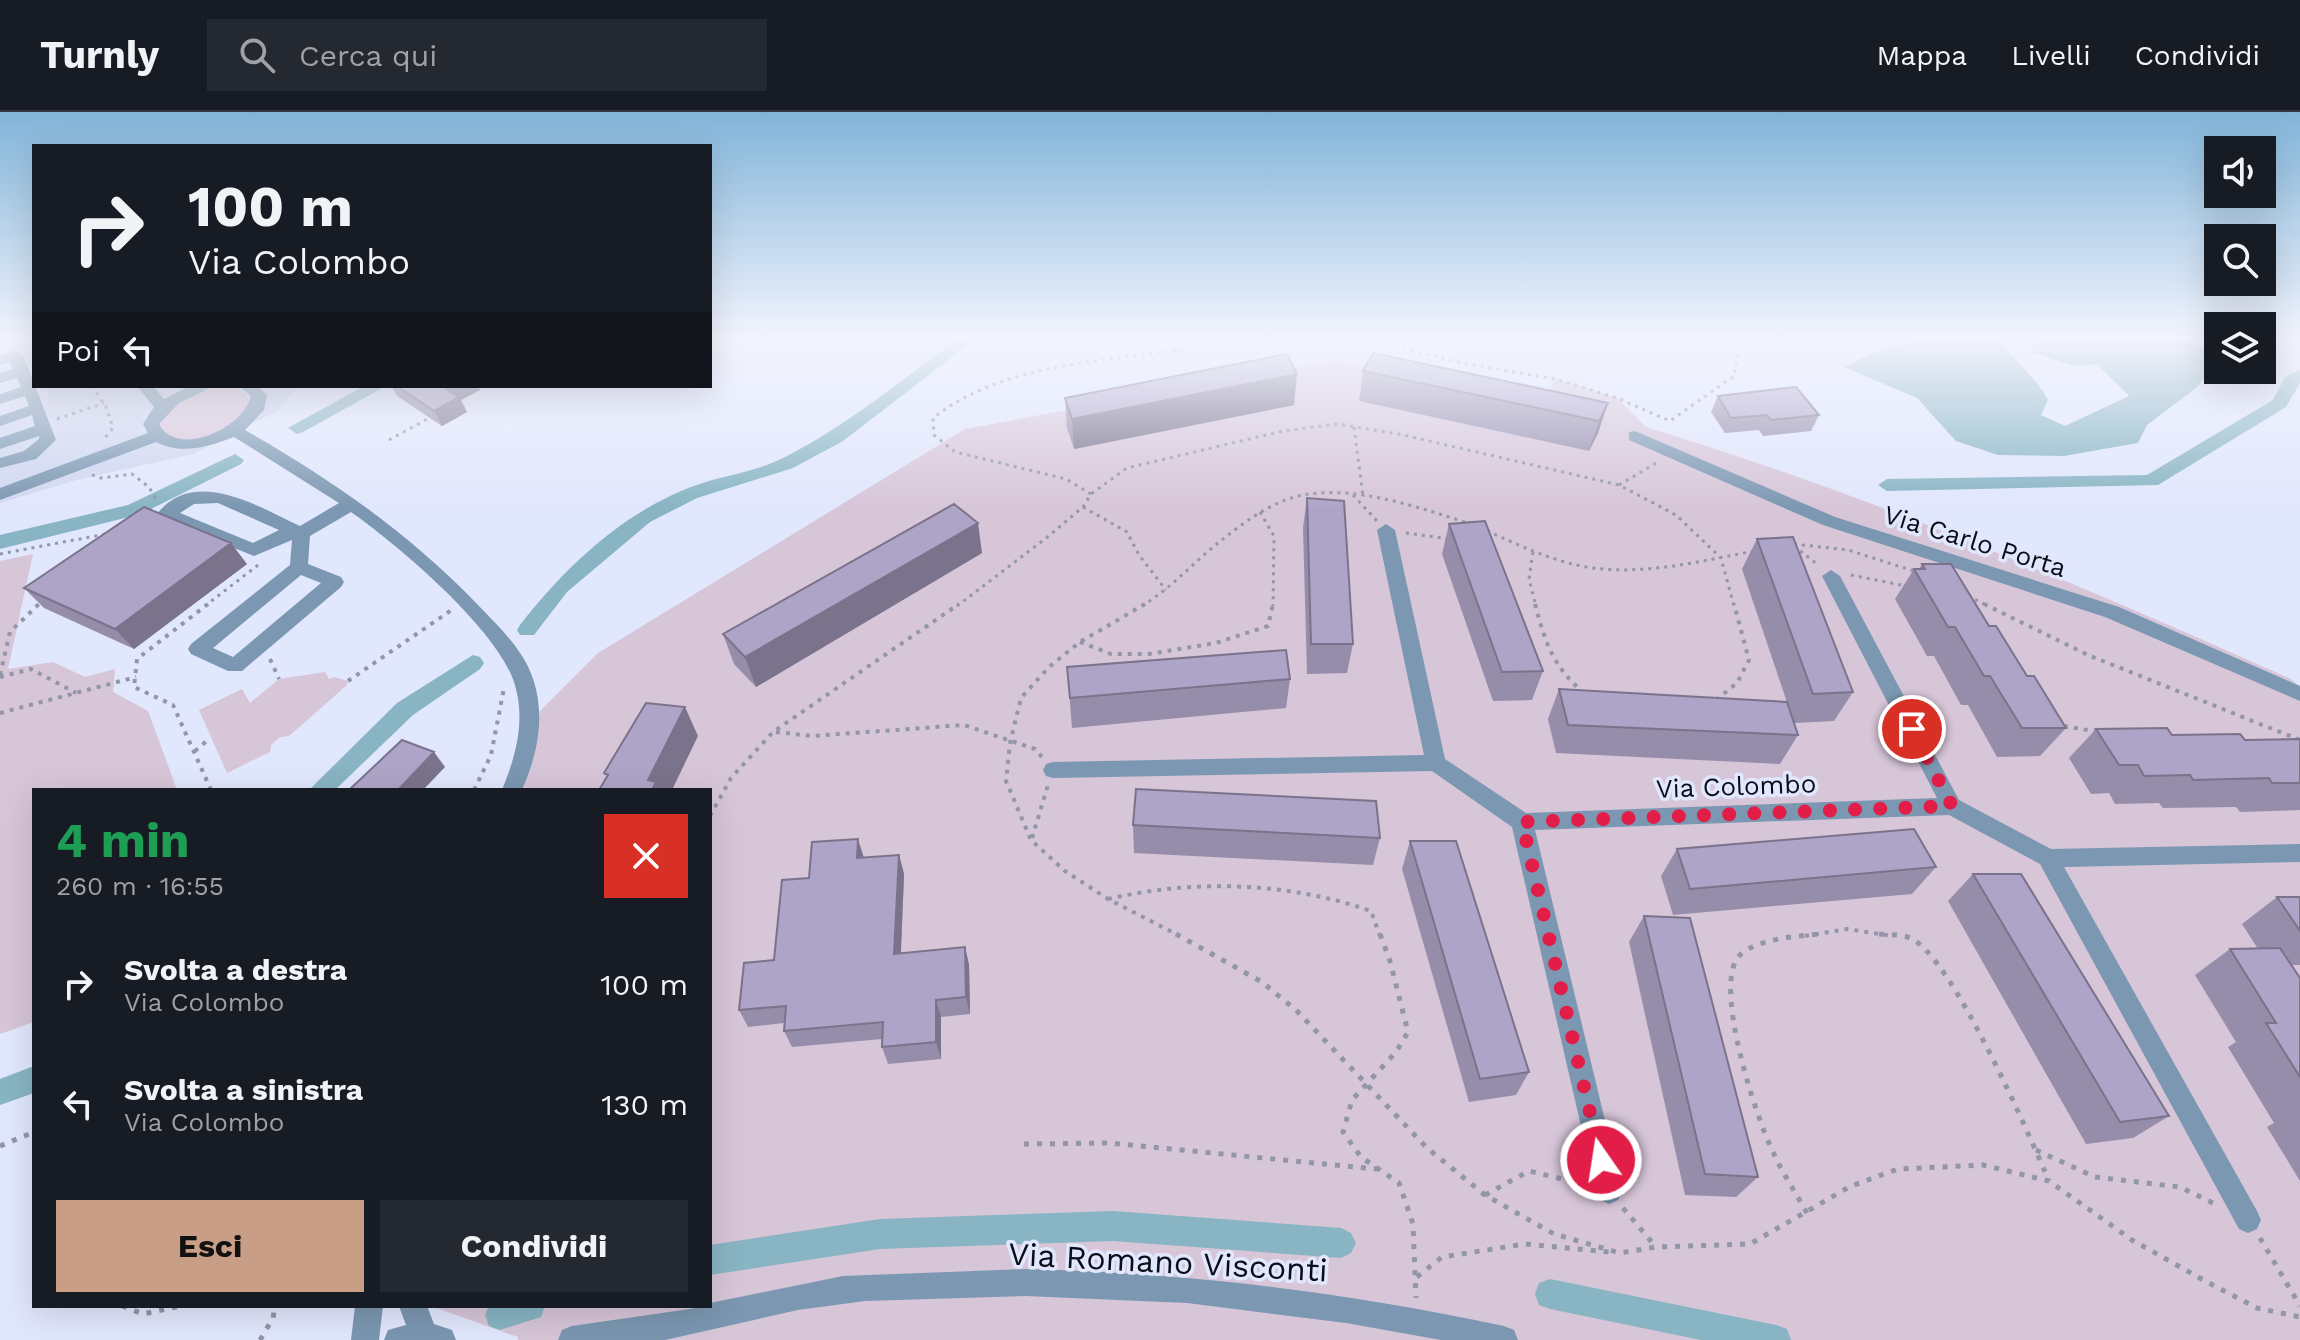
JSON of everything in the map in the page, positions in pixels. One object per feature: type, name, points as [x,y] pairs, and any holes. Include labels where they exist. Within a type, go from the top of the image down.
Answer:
[{"type":"street","points":[[0,463],[30,455],[41,449],[48,440],[32,394]]},
{"type":"street","points":[[152,394],[163,407]]},
{"type":"street","points":[[185,394],[163,407],[151,424],[156,436],[171,443],[185,444],[217,438],[234,430],[245,423],[260,404],[258,394]]},
{"type":"street","points":[[0,421],[42,420]]},
{"type":"street","points":[[0,444],[42,420]]},
{"type":"street","points":[[234,430],[284,457],[353,503],[409,547],[499,639],[516,664],[530,704],[525,761],[513,788]]},
{"type":"street","points":[[0,494],[156,436]]},
{"type":"street","name":"Via Carlo Porta","points":[[1635,436],[1829,521],[2112,612],[2300,694]]},
{"type":"street","points":[[147,525],[162,509],[190,499],[220,497],[301,533]]},
{"type":"street","points":[[162,509],[254,550],[282,535],[301,533],[353,503]]},
{"type":"street","points":[[1386,530],[1436,763]]},
{"type":"street","points":[[299,567],[335,582],[235,666],[198,649],[299,567],[301,533]]},
{"type":"street","points":[[1831,576],[1952,806],[2048,858],[2300,853]]},
{"type":"street","points":[[1053,770],[1436,763],[1522,822],[1609,1191]]},
{"type":"street","name":"Via Colombo","points":[[1522,822],[1952,806]]},
{"type":"street","points":[[2048,858],[2248,1220]]},
{"type":"street","name":"Via Romano Visconti","points":[[572,1340],[684,1323],[863,1287],[1075,1284],[1262,1296],[1359,1308],[1504,1340]]},
{"type":"street","points":[[365,1340],[369,1308]]},
{"type":"street","points":[[413,1308],[421,1339]]},
{"type":"street","name":"Via Romano Visconti","points":[[638,1340],[684,1323]]},
{"type":"path","points":[[970,394],[956,400],[933,418],[934,435],[955,452],[1066,479],[1091,494]]},
{"type":"path","points":[[1605,394],[1670,421],[1684,407],[1712,394]]},
{"type":"path","points":[[42,420],[104,403]]},
{"type":"path","points":[[389,440],[429,418]]},
{"type":"path","points":[[712,812],[731,778],[773,732],[981,589],[1083,507],[1091,494],[1127,468],[1283,431],[1337,424],[1619,485],[1676,515],[1721,558],[1749,660],[1746,671],[1733,689],[1717,700],[1704,700]]},
{"type":"path","points":[[1354,427],[1363,496]]},
{"type":"path","points":[[1619,485],[1651,468],[1670,451]]},
{"type":"path","points":[[153,492],[162,509]]},
{"type":"path","points":[[1620,1253],[1554,1234],[1485,1195],[1426,1147],[1297,1011],[1262,982],[1108,899],[1065,871],[1031,840],[1006,781],[1010,743],[1021,698],[1049,667],[1080,642],[1166,590],[1217,544],[1260,512],[1302,495],[1363,496],[1425,509],[1462,520],[1533,552],[1596,568],[1659,566],[1763,549]]},
{"type":"path","points":[[1353,495],[1386,530],[1451,539]]},
{"type":"path","points":[[1083,507],[1127,532],[1139,555],[1166,590]]},
{"type":"path","points":[[1080,642],[1115,655],[1247,637],[1268,626],[1273,605],[1274,536],[1260,512]]},
{"type":"path","points":[[0,554],[147,525]]},
{"type":"path","points":[[1487,537],[1499,536]]},
{"type":"path","points":[[1908,586],[1852,575],[1831,576],[1791,543],[1848,550],[1918,573]]},
{"type":"path","points":[[1533,552],[1529,579],[1542,630],[1562,675],[1585,694],[1597,696]]},
{"type":"path","points":[[1962,593],[2088,655],[2300,740]]},
{"type":"path","points":[[50,594],[10,628],[0,676],[31,669],[76,693]]},
{"type":"path","points":[[348,681],[465,601]]},
{"type":"path","points":[[1976,601],[1977,615]]},
{"type":"path","points":[[476,788],[486,777],[499,701],[505,689],[499,672],[516,664]]},
{"type":"path","points":[[0,713],[136,677]]},
{"type":"path","points":[[2058,720],[2066,727],[2112,734]]},
{"type":"path","points":[[773,732],[812,736],[964,725],[1010,743]]},
{"type":"path","points":[[2280,739],[2292,737]]},
{"type":"path","points":[[195,751],[209,739]]},
{"type":"path","points":[[1108,899],[1131,892],[1173,889],[1280,889],[1326,896],[1371,911],[1390,961],[1408,1032],[1396,1052],[1352,1100],[1343,1132],[1361,1157],[1399,1183],[1413,1224],[1417,1277],[1442,1257],[1525,1244],[1620,1253],[1656,1247],[1750,1244],[1851,1186],[1898,1169],[1983,1165],[2049,1181],[2132,1240],[2207,1282],[2257,1308],[2300,1317]]},
{"type":"path","points":[[1807,1213],[1773,1153],[1752,1099],[1736,1035],[1729,977],[1740,955],[1770,941],[1847,929],[1911,938],[1934,958],[1949,979],[2021,1116],[2049,1181]]},
{"type":"path","points":[[0,1146],[32,1133]]},
{"type":"path","points":[[1024,1144],[1109,1143],[1380,1170]]},
{"type":"path","points":[[2034,1149],[2095,1177],[2180,1187],[2248,1220],[2300,1306]]},
{"type":"path","points":[[1485,1195],[1529,1171],[1609,1191],[1656,1247]]},
{"type":"path","points":[[124,1308],[130,1313],[147,1315],[173,1308]]},
{"type":"path","points":[[260,1340],[273,1318],[275,1308]]},
{"type":"shaded area","points":[[0,394],[291,394],[277,411],[193,454],[73,481],[0,503]]},
{"type":"shaded area","points":[[245,394],[250,404],[239,420],[221,431],[187,439],[167,435],[159,428],[160,420],[193,395]]},
{"type":"shaded area","points":[[1152,394],[1489,394],[1541,406],[1547,394],[1605,394],[1617,398],[1646,427],[1892,511],[2053,576],[2291,679],[2300,687],[2300,1340],[518,1340],[518,1337],[437,1308],[712,1308],[712,788],[523,788],[540,711],[598,653],[965,429]]},
{"type":"shaded area","points":[[1908,394],[2044,394],[2048,400],[2041,415],[2065,426],[2127,394],[2188,394],[2147,425],[2138,443],[2064,456],[1998,455],[1956,441],[1917,398]]},
{"type":"shaded area","points":[[33,554],[8,669],[53,662],[85,677],[115,669],[113,692],[148,711],[176,788],[32,788],[32,1023],[0,1034],[0,561]]},
{"type":"shaded area","points":[[325,672],[329,679],[334,677],[348,681],[347,685],[289,736],[280,737],[271,745],[270,752],[227,773],[199,710],[242,689],[250,703],[279,679]]},
{"type":"building","points":[[409,394],[455,394],[459,397],[434,411]]},
{"type":"building","points":[[1084,394],[1195,394],[1072,419],[1065,398]]},
{"type":"building","points":[[1473,394],[1567,394],[1608,403],[1599,421]]},
{"type":"building","points":[[1802,394],[1819,415],[1771,420],[1767,415],[1731,418],[1718,396]]},
{"type":"building","points":[[1307,498],[1344,501],[1353,644],[1311,644]]},
{"type":"building","points":[[954,504],[978,523],[745,657],[723,634]]},
{"type":"building","points":[[144,507],[231,543],[115,629],[24,588]]},
{"type":"building","points":[[1485,521],[1543,671],[1502,672],[1449,524]]},
{"type":"building","points":[[1793,537],[1853,692],[1813,694],[1757,539]]},
{"type":"building","points":[[1922,564],[1951,564],[1989,626],[1996,626],[2027,676],[2034,676],[2066,728],[2022,728],[1990,676],[1984,676],[1955,627],[1948,627],[1914,569],[1925,569]]},
{"type":"building","points":[[1286,650],[1290,679],[1070,698],[1067,667]]},
{"type":"building","points":[[1559,689],[1787,702],[1798,735],[1568,725]]},
{"type":"building","points":[[646,703],[685,707],[648,780],[656,782],[653,788],[600,788],[608,775],[604,773]]},
{"type":"building","points":[[2167,728],[2172,735],[2240,734],[2245,740],[2300,739],[2300,783],[2272,783],[2269,778],[2193,780],[2190,775],[2144,776],[2138,765],[2119,765],[2096,729]]},
{"type":"building","points":[[402,740],[434,752],[400,788],[351,788]]},
{"type":"building","points":[[1136,789],[1376,801],[1380,838],[1133,825]]},
{"type":"building","points":[[1914,829],[1936,867],[1690,889],[1677,849]]},
{"type":"building","points":[[858,839],[857,858],[899,855],[894,954],[965,947],[966,997],[936,1000],[936,1042],[882,1047],[883,1022],[784,1031],[786,1006],[739,1010],[744,963],[774,960],[782,880],[809,878],[812,842]]},
{"type":"building","points":[[1410,841],[1456,841],[1529,1072],[1480,1079]]},
{"type":"building","points":[[1973,874],[2021,874],[2169,1116],[2120,1122]]},
{"type":"building","points":[[2277,897],[2300,897],[2300,931]]},
{"type":"building","points":[[1644,916],[1690,918],[1758,1177],[1705,1174]]},
{"type":"building","points":[[2280,948],[2300,978],[2300,1077],[2266,1023],[2276,1023],[2230,949]]},
{"type":"waterway","points":[[297,428],[361,394]]},
{"type":"waterway","points":[[527,630],[560,587],[643,517],[690,494],[787,464],[837,437],[894,394]]},
{"type":"waterway","points":[[1887,485],[2151,481],[2280,403],[2284,394]]},
{"type":"waterway","points":[[0,542],[134,510],[235,460]]},
{"type":"waterway","points":[[322,788],[405,709],[473,663]]},
{"type":"waterway","points":[[0,1092],[16,1089],[32,1080]]},
{"type":"waterway","points":[[712,1260],[880,1234],[1113,1226],[1341,1243]]},
{"type":"waterway","points":[[1550,1294],[1776,1340]]},
{"type":"waterway","points":[[500,1315],[523,1308]]},
{"type":"route","points":[[1601,1160],[1522,822],[1952,806],[1912,729]]}]
